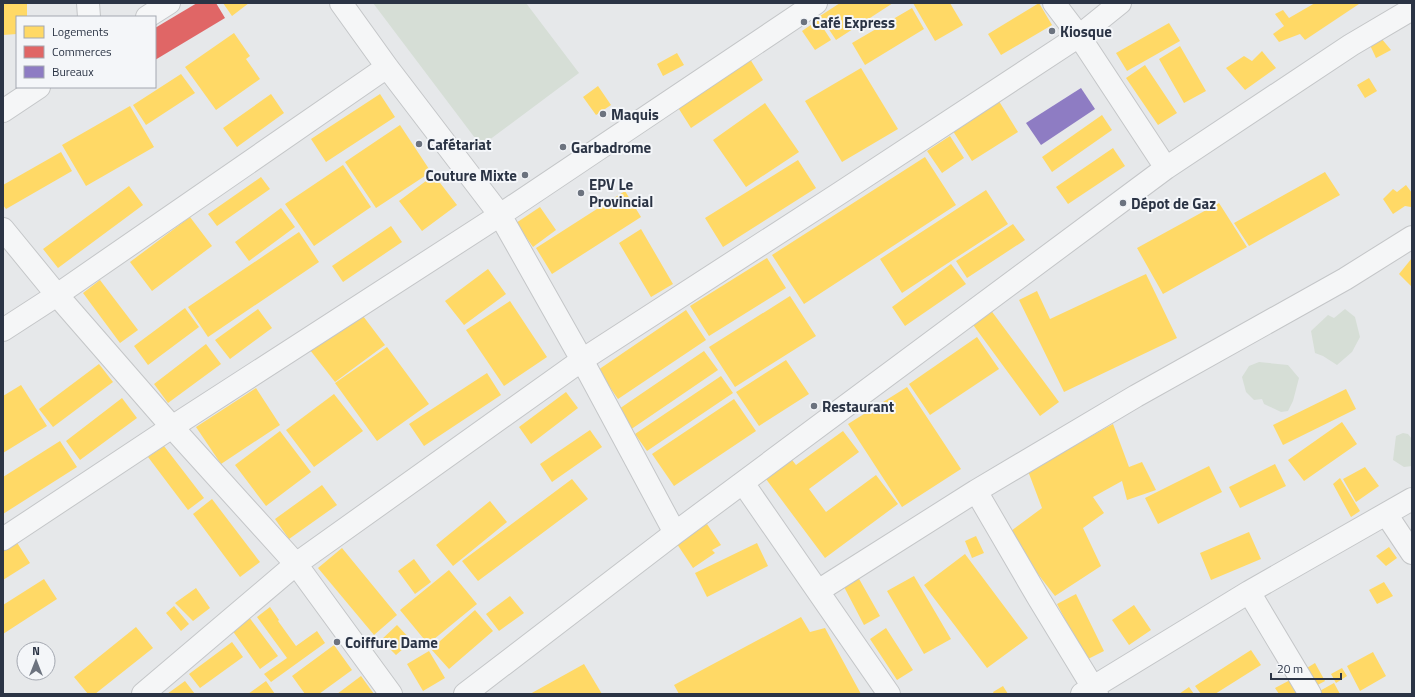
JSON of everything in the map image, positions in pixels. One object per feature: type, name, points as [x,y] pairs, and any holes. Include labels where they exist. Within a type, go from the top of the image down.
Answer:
[{"type":"street","points":[[88,3],[89,16]]},
{"type":"street","points":[[149,16],[169,3]]},
{"type":"street","points":[[341,3],[387,67],[500,215],[582,360],[675,532]]},
{"type":"street","points":[[1054,3],[1079,36],[1166,168]]},
{"type":"street","points":[[143,694],[296,564],[582,360],[840,194],[1079,36],[1120,3]]},
{"type":"street","points":[[3,539],[500,215],[811,5]]},
{"type":"street","points":[[464,694],[675,532],[1166,168],[1351,44],[1412,9]]},
{"type":"street","points":[[3,330],[57,295],[387,67]]},
{"type":"street","points":[[3,111],[38,88]]},
{"type":"street","points":[[3,229],[57,295],[172,428],[296,564],[391,694]]},
{"type":"street","points":[[818,591],[976,491],[1136,396],[1345,279],[1412,237]]},
{"type":"street","points":[[743,483],[889,694]]},
{"type":"street","points":[[976,491],[1091,692],[1249,592],[1412,499]]},
{"type":"street","points":[[1386,514],[1412,553]]},
{"type":"street","points":[[1249,592],[1310,694]]},
{"type":"shaded area","points":[[373,3],[526,3],[579,73],[481,146]]},
{"type":"shaded area","points":[[1345,309],[1355,317],[1360,337],[1352,352],[1337,365],[1315,353],[1311,331],[1328,315],[1334,318]]},
{"type":"shaded area","points":[[1259,362],[1288,365],[1299,378],[1293,401],[1288,411],[1281,412],[1264,404],[1262,399],[1254,400],[1246,392],[1242,377],[1249,366]]},
{"type":"shaded area","points":[[1403,433],[1408,434],[1412,439],[1412,466],[1404,467],[1393,460],[1396,436]]},
{"type":"building: Logements","points":[[3,3],[27,3],[27,16],[16,16],[16,34],[3,35]]},
{"type":"building: Logements","points":[[223,3],[249,3],[232,16]]},
{"type":"building: Logements","points":[[840,3],[893,3],[836,40],[820,16]]},
{"type":"building: Logements","points":[[913,3],[950,3],[963,25],[935,41]]},
{"type":"building: Logements","points":[[1039,3],[1052,25],[1001,55],[988,34]]},
{"type":"building: Logements","points":[[1315,3],[1359,4],[1305,40],[1300,34],[1279,42],[1273,34],[1284,26],[1275,14],[1283,10],[1289,18]]},
{"type":"building: Logements","points":[[912,8],[924,29],[865,65],[852,43]]},
{"type":"building: Logements","points":[[818,20],[831,40],[815,50],[802,31]]},
{"type":"building: Logements","points":[[1169,23],[1180,41],[1127,71],[1116,53]]},
{"type":"building: Logements","points":[[234,33],[250,56],[246,59],[260,79],[216,110],[185,67]]},
{"type":"building: Logements","points":[[1381,38],[1391,50],[1376,58],[1369,43]]},
{"type":"building: Logements","points":[[1180,46],[1206,91],[1184,103],[1159,59]]},
{"type":"building: Logements","points":[[1262,51],[1276,68],[1245,90],[1226,68],[1244,56],[1252,61]]},
{"type":"building: Logements","points":[[677,53],[684,65],[663,76],[657,64]]},
{"type":"building: Logements","points":[[750,59],[763,80],[691,128],[677,106]]},
{"type":"building: Logements","points":[[1145,65],[1177,113],[1158,125],[1126,78]]},
{"type":"building: Logements","points":[[861,68],[898,129],[842,162],[805,101]]},
{"type":"building: Logements","points":[[181,74],[195,93],[146,125],[133,105]]},
{"type":"building: Logements","points":[[1369,78],[1377,91],[1365,98],[1357,85]]},
{"type":"building: Logements","points":[[598,86],[611,105],[596,115],[583,97]]},
{"type":"building: Logements","points":[[271,94],[284,113],[237,147],[223,128]]},
{"type":"building: Logements","points":[[380,94],[395,117],[326,162],[311,139]]},
{"type":"building: Logements","points":[[997,98],[1018,132],[972,161],[951,128]]},
{"type":"building: Logements","points":[[765,103],[799,152],[746,187],[713,140]]},
{"type":"building: Logements","points":[[130,106],[154,147],[86,186],[62,145]]},
{"type":"building: Logements","points":[[1102,115],[1112,130],[1052,172],[1042,157]]},
{"type":"building: Logements","points":[[400,125],[431,172],[376,208],[345,162]]},
{"type":"building: Logements","points":[[950,136],[964,158],[942,173],[927,151]]},
{"type":"building: Logements","points":[[1113,148],[1125,166],[1068,204],[1056,187]]},
{"type":"building: Logements","points":[[61,152],[72,171],[6,209],[3,205],[3,185]]},
{"type":"building: Logements","points":[[925,157],[956,205],[804,304],[772,255]]},
{"type":"building: Logements","points":[[798,160],[816,188],[723,247],[705,218]]},
{"type":"building: Logements","points":[[343,165],[371,207],[314,246],[285,204]]},
{"type":"building: Logements","points":[[1325,172],[1340,195],[1249,246],[1234,223]]},
{"type":"building: Logements","points":[[434,175],[457,205],[422,231],[399,201]]},
{"type":"building: Logements","points":[[261,177],[270,189],[217,226],[208,214]]},
{"type":"building: Logements","points":[[1406,185],[1412,193],[1412,206],[1405,206],[1393,214],[1383,199],[1393,189],[1397,192]]},
{"type":"building: Logements","points":[[129,186],[143,205],[58,268],[43,249]]},
{"type":"building: Logements","points":[[986,190],[1008,224],[902,293],[880,259]]},
{"type":"building: Logements","points":[[625,191],[641,217],[552,274],[536,248]]},
{"type":"building: Logements","points":[[1219,203],[1247,247],[1163,294],[1137,248]]},
{"type":"building: Logements","points":[[540,207],[556,230],[533,247],[516,223]]},
{"type":"building: Logements","points":[[281,208],[295,227],[249,261],[235,242]]},
{"type":"building: Logements","points":[[190,217],[212,246],[152,291],[130,262]]},
{"type":"building: Logements","points":[[1013,224],[1025,240],[967,278],[956,261]]},
{"type":"building: Logements","points":[[391,226],[402,242],[343,282],[332,266]]},
{"type":"building: Logements","points":[[641,229],[673,284],[651,297],[619,243]]},
{"type":"building: Logements","points":[[299,232],[319,262],[208,337],[188,307]]},
{"type":"building: Logements","points":[[767,258],[786,288],[709,336],[690,306]]},
{"type":"building: Logements","points":[[1412,258],[1412,287],[1399,274]]},
{"type":"building: Logements","points":[[951,264],[966,284],[905,326],[892,307]]},
{"type":"building: Logements","points":[[488,269],[506,294],[464,325],[445,301]]},
{"type":"building: Logements","points":[[1146,274],[1177,338],[1064,392],[1019,300],[1037,291],[1050,319]]},
{"type":"building: Logements","points":[[100,280],[138,330],[120,343],[83,293]]},
{"type":"building: Logements","points":[[790,296],[816,336],[735,387],[709,347]]},
{"type":"building: Logements","points":[[510,301],[547,357],[504,386],[466,330]]},
{"type":"building: Logements","points":[[185,308],[199,327],[148,365],[134,346]]},
{"type":"building: Logements","points":[[258,309],[272,328],[230,359],[215,340]]},
{"type":"building: Logements","points":[[990,309],[1059,402],[1040,416],[971,322]]},
{"type":"building: Logements","points":[[686,310],[706,340],[618,399],[598,370]]},
{"type":"building: Logements","points":[[360,312],[385,345],[335,382],[310,350]]},
{"type":"building: Logements","points":[[977,337],[999,369],[930,415],[909,384]]},
{"type":"building: Logements","points":[[206,344],[221,364],[168,403],[154,384]]},
{"type":"building: Logements","points":[[387,347],[429,404],[377,441],[335,383]]},
{"type":"building: Logements","points":[[704,351],[718,370],[630,430],[616,411]]},
{"type":"building: Logements","points":[[786,360],[809,394],[759,426],[736,392]]},
{"type":"building: Logements","points":[[99,364],[113,382],[53,427],[39,409]]},
{"type":"building: Logements","points":[[487,373],[501,395],[424,446],[409,424]]},
{"type":"building: Logements","points":[[721,376],[733,393],[647,451],[635,434]]},
{"type":"building: Logements","points":[[21,385],[47,426],[3,453],[3,396]]},
{"type":"building: Logements","points":[[907,387],[961,469],[902,507],[848,424]]},
{"type":"building: Logements","points":[[256,388],[280,425],[221,464],[196,427]]},
{"type":"building: Logements","points":[[1346,389],[1356,409],[1283,445],[1273,425]]},
{"type":"building: Logements","points":[[566,392],[578,408],[531,444],[519,427]]},
{"type":"building: Logements","points":[[334,394],[363,431],[314,467],[286,430]]},
{"type":"building: Logements","points":[[122,398],[137,418],[80,460],[66,441]]},
{"type":"building: Logements","points":[[734,399],[756,431],[674,486],[652,454]]},
{"type":"building: Logements","points":[[1342,422],[1357,444],[1304,481],[1288,460]]},
{"type":"building: Logements","points":[[1113,424],[1129,467],[1142,462],[1156,490],[1127,500],[1122,481],[1093,497],[1104,513],[1083,528],[1101,566],[1055,596],[1007,534],[1042,508],[1028,471]]},
{"type":"building: Logements","points":[[590,430],[602,447],[552,482],[540,464]]},
{"type":"building: Logements","points":[[280,431],[311,472],[266,506],[235,465]]},
{"type":"building: Logements","points":[[843,431],[859,452],[809,489],[826,512],[876,475],[898,504],[825,558],[763,475],[789,456],[796,465]]},
{"type":"building: Logements","points":[[60,441],[77,467],[3,514],[3,477]]},
{"type":"building: Logements","points":[[164,446],[204,498],[188,510],[148,457]]},
{"type":"building: Logements","points":[[1275,464],[1286,486],[1240,508],[1229,487]]},
{"type":"building: Logements","points":[[1209,466],[1222,492],[1158,524],[1145,498]]},
{"type":"building: Logements","points":[[1365,467],[1379,486],[1356,502],[1343,479]]},
{"type":"building: Logements","points":[[1340,478],[1360,511],[1351,517],[1333,484]]},
{"type":"building: Logements","points":[[572,479],[588,499],[478,581],[462,561]]},
{"type":"building: Logements","points":[[322,485],[337,505],[289,539],[275,519]]},
{"type":"building: Logements","points":[[212,499],[260,562],[240,577],[193,514]]},
{"type":"building: Logements","points":[[490,501],[507,522],[453,566],[436,545]]},
{"type":"building: Logements","points":[[707,524],[721,545],[712,550],[715,553],[693,568],[677,544]]},
{"type":"building: Logements","points":[[1249,532],[1261,559],[1211,580],[1200,553]]},
{"type":"building: Logements","points":[[976,536],[984,553],[972,558],[965,541]]},
{"type":"building: Logements","points":[[16,541],[30,563],[3,580],[3,550]]},
{"type":"building: Logements","points":[[757,543],[768,566],[707,597],[695,573]]},
{"type":"building: Logements","points":[[1389,547],[1397,558],[1386,566],[1376,556]]},
{"type":"building: Logements","points":[[342,548],[397,615],[374,635],[318,568]]},
{"type":"building: Logements","points":[[965,554],[1028,638],[987,668],[924,585]]},
{"type":"building: Logements","points":[[414,559],[431,582],[415,594],[398,571]]},
{"type":"building: Logements","points":[[449,570],[477,604],[428,644],[400,610]]},
{"type":"building: Logements","points":[[914,576],[951,639],[924,654],[887,591]]},
{"type":"building: Logements","points":[[858,577],[880,616],[864,625],[843,585]]},
{"type":"building: Logements","points":[[44,579],[57,599],[3,634],[3,605]]},
{"type":"building: Logements","points":[[1384,582],[1393,596],[1377,604],[1369,590]]},
{"type":"building: Logements","points":[[196,588],[210,608],[193,621],[175,603]]},
{"type":"building: Logements","points":[[1076,594],[1104,651],[1086,660],[1057,604]]},
{"type":"building: Logements","points":[[510,596],[524,613],[499,631],[486,614]]},
{"type":"building: Logements","points":[[1134,605],[1151,630],[1129,645],[1112,620]]},
{"type":"building: Logements","points":[[174,606],[189,624],[181,631],[166,613]]},
{"type":"building: Logements","points":[[270,607],[296,646],[317,631],[325,643],[271,682],[264,674],[287,658],[257,617]]},
{"type":"building: Logements","points":[[475,610],[493,631],[449,669],[431,649]]},
{"type":"building: Logements","points":[[249,617],[278,656],[260,669],[232,630]]},
{"type":"building: Logements","points":[[801,617],[810,632],[825,628],[861,694],[679,694],[674,685]]},
{"type":"building: Logements","points":[[397,625],[412,641],[396,655],[381,640]]},
{"type":"building: Logements","points":[[136,627],[153,648],[95,694],[88,694],[74,677]]},
{"type":"building: Logements","points":[[886,628],[913,670],[897,680],[870,639]]},
{"type":"building: Logements","points":[[232,642],[243,657],[200,688],[189,674]]},
{"type":"building: Logements","points":[[334,645],[352,670],[319,694],[305,694],[292,676]]},
{"type":"building: Logements","points":[[1251,650],[1261,665],[1215,694],[1201,694],[1195,686]]},
{"type":"building: Logements","points":[[429,651],[445,678],[423,691],[407,664]]},
{"type":"building: Logements","points":[[1373,652],[1386,676],[1360,691],[1347,666]]},
{"type":"building: Logements","points":[[1315,663],[1325,681],[1312,688],[1302,671]]},
{"type":"building: Logements","points":[[584,664],[602,694],[530,694]]},
{"type":"building: Logements","points":[[1342,668],[1347,676],[1336,683],[1331,674]]},
{"type":"building: Logements","points":[[361,676],[374,694],[337,694]]},
{"type":"building: Logements","points":[[1292,679],[1300,694],[1279,694],[1275,688]]},
{"type":"building: Logements","points":[[185,681],[195,694],[167,694]]},
{"type":"building: Logements","points":[[266,681],[275,694],[248,694]]},
{"type":"building: Logements","points":[[1334,683],[1340,694],[1316,693]]},
{"type":"building: Logements","points":[[1003,686],[1008,694],[994,694],[993,692]]},
{"type":"building: Logements","points":[[1189,687],[1194,694],[1179,694]]},
{"type":"building: Commerces","points":[[197,3],[216,3],[225,18],[156,59],[156,27]]},
{"type":"building: Bureaux","points":[[1081,88],[1095,109],[1041,145],[1026,123]]},
{"type":"place","name":"Café Express","points":[[804,22]]},
{"type":"place","name":"Kiosque","points":[[1052,31]]},
{"type":"place","name":"Maquis","points":[[603,114]]},
{"type":"place","name":"Cafétariat","points":[[419,144]]},
{"type":"place","name":"Garbadrome","points":[[563,147]]},
{"type":"place","name":"Couture Mixte","points":[[525,175]]},
{"type":"place","name":"EPV Le Provincial","points":[[581,193]]},
{"type":"place","name":"Dépot de Gaz","points":[[1123,203]]},
{"type":"place","name":"Restaurant","points":[[814,406]]},
{"type":"place","name":"Coiffure Dame","points":[[337,642]]}]
